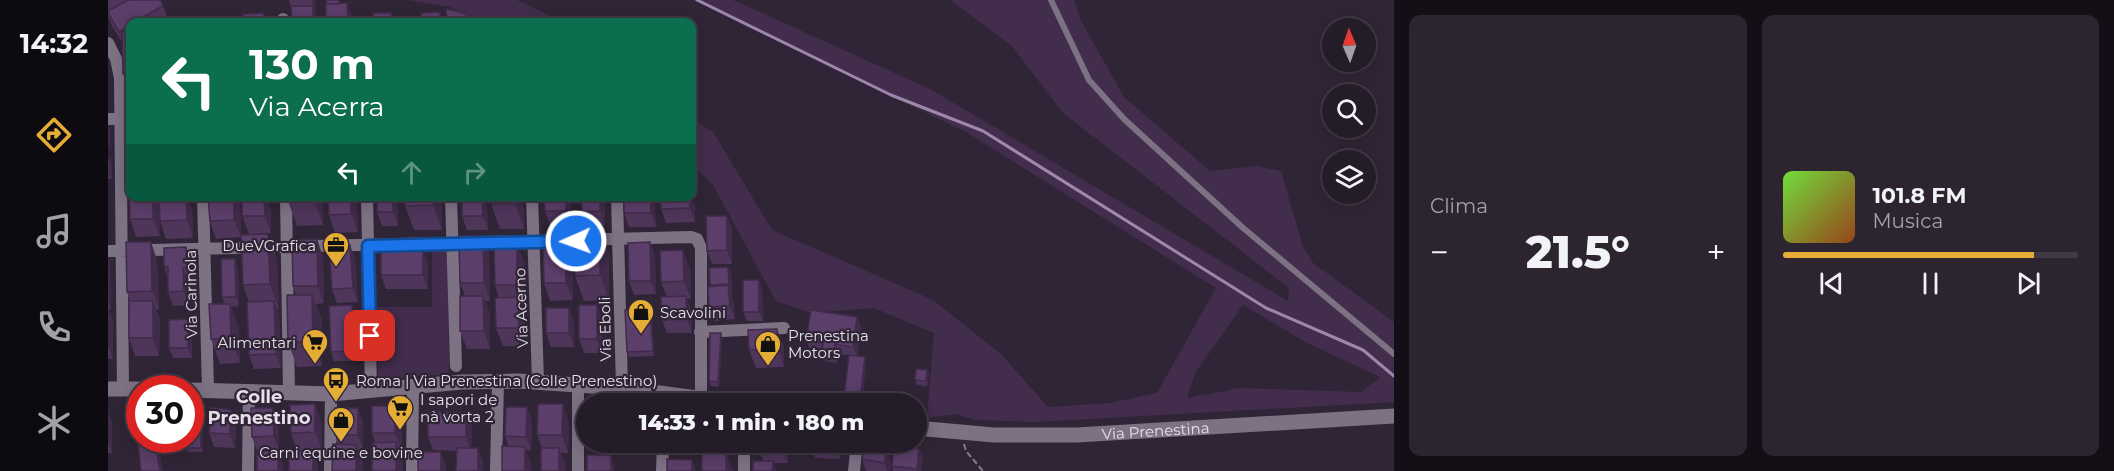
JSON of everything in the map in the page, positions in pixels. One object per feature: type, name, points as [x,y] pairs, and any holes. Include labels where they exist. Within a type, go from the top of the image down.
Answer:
[{"type":"main road","points":[[204,390],[331,394],[498,381],[622,388],[643,393]]},
{"type":"main road","name":"Via Prenestina","points":[[927,429],[1077,435],[1394,416]]},
{"type":"street","points":[[108,43],[119,69],[121,251],[116,389]]},
{"type":"street","name":"Via Carinola","points":[[203,201],[208,390]]},
{"type":"street","points":[[286,201],[289,394]]},
{"type":"street","points":[[367,201],[371,391]]},
{"type":"street","points":[[451,201],[456,366]]},
{"type":"street","name":"Via Acerno","points":[[532,201],[538,382]]},
{"type":"street","name":"Via Eboli","points":[[617,201],[622,388]]},
{"type":"street","points":[[108,251],[687,237],[697,239],[701,248],[700,393]]},
{"type":"street","points":[[700,332],[784,328]]},
{"type":"street","points":[[496,471],[498,381]]},
{"type":"street","points":[[578,385],[578,471]]},
{"type":"street","points":[[412,471],[413,387]]},
{"type":"street","points":[[248,471],[249,392]]},
{"type":"street","points":[[330,471],[331,394]]},
{"type":"street","points":[[662,471],[663,453]]},
{"type":"street","points":[[744,453],[744,471]]},
{"type":"street","points":[[854,471],[856,453]]},
{"type":"lane","points":[[1051,0],[1089,80],[1125,119],[1242,227],[1394,354]]},
{"type":"path","points":[[963,432],[966,451],[982,471]]},
{"type":"shaded area","points":[[407,0],[517,0],[555,18],[472,18],[450,7]]},
{"type":"shaded area","points":[[693,0],[733,0],[930,89],[1288,301],[1289,288],[1063,113],[1012,46],[950,0],[1074,0],[1080,19],[1124,97],[1210,171],[1257,166],[1281,171],[1303,247],[1313,263],[1394,322],[1394,402],[1034,422],[975,420],[956,414],[927,418],[934,333],[874,308],[811,313],[776,301],[713,185],[696,168],[696,121],[713,132],[772,230],[933,300],[1001,354],[1048,407],[1110,403],[1157,393],[1216,288],[966,132]],"holes":[[[1243,305],[1307,343],[1380,377],[1361,392],[1240,388],[1187,398],[1195,373]]]},
{"type":"shaded area","points":[[432,249],[448,249],[449,374],[378,380],[377,307],[432,307]]},
{"type":"building","points":[[128,0],[160,0],[163,6],[141,18],[126,18],[126,28],[119,32],[108,11]]},
{"type":"building","points":[[326,0],[339,0],[339,4],[327,4]]},
{"type":"building","points":[[347,3],[348,18],[326,18],[326,4]]},
{"type":"building","points":[[291,6],[313,6],[313,18],[292,18]]},
{"type":"building","points":[[446,9],[473,18],[447,18]]},
{"type":"building","points":[[440,12],[440,18],[422,18],[421,13]]},
{"type":"building","points":[[264,13],[264,18],[243,18],[243,14]]},
{"type":"building","points":[[373,13],[391,13],[392,18],[373,18]]},
{"type":"building","points":[[122,32],[126,32],[126,74],[123,74]]},
{"type":"building","points":[[108,159],[110,159],[110,174],[108,174]]},
{"type":"building","points":[[130,201],[153,201],[153,219],[130,219]]},
{"type":"building","points":[[159,201],[186,201],[187,220],[160,221]]},
{"type":"building","points":[[208,201],[234,201],[234,220],[210,221]]},
{"type":"building","points":[[242,201],[264,201],[265,216],[242,216]]},
{"type":"building","points":[[328,201],[351,201],[351,214],[329,215]]},
{"type":"building","points":[[377,201],[393,201],[393,212],[377,212]]},
{"type":"building","points":[[405,201],[433,201],[433,205],[405,206]]},
{"type":"building","points":[[462,201],[482,201],[483,216],[462,216]]},
{"type":"building","points":[[491,201],[515,201],[515,204],[491,204]]},
{"type":"building","points":[[544,201],[566,201],[566,211],[545,211]]},
{"type":"building","points":[[581,201],[600,201],[600,211],[582,212]]},
{"type":"building","points":[[624,201],[650,201],[651,213],[624,213]]},
{"type":"building","points":[[660,201],[690,201],[690,208],[661,209]]},
{"type":"building","points":[[706,216],[727,216],[727,250],[707,251]]},
{"type":"building","points":[[574,228],[600,228],[600,275],[575,276]]},
{"type":"building","points":[[268,234],[270,284],[243,285],[241,235]]},
{"type":"building","points":[[459,236],[483,236],[484,283],[460,283]]},
{"type":"building","points":[[543,237],[565,237],[566,283],[544,283]]},
{"type":"building","points":[[317,239],[318,286],[293,286],[292,240]]},
{"type":"building","points":[[126,242],[151,242],[152,291],[127,292]]},
{"type":"building","points":[[650,242],[651,281],[629,281],[628,243]]},
{"type":"building","points":[[494,244],[517,244],[517,285],[495,285]]},
{"type":"building","points":[[350,245],[353,288],[332,289],[329,246]]},
{"type":"building","points":[[186,247],[187,268],[183,268],[184,291],[168,292],[168,267],[164,266],[164,248]]},
{"type":"building","points":[[571,248],[575,248],[575,256],[571,256]]},
{"type":"building","points":[[423,249],[423,275],[381,275],[381,250]]},
{"type":"building","points":[[683,250],[684,281],[661,282],[660,251]]},
{"type":"building","points":[[221,259],[235,259],[236,297],[222,297]]},
{"type":"building","points":[[728,267],[729,284],[710,285],[709,268]]},
{"type":"building","points":[[743,280],[759,280],[759,312],[743,312]]},
{"type":"building","points":[[728,285],[730,306],[709,307],[708,287]]},
{"type":"building","points":[[287,295],[312,295],[313,342],[288,342]]},
{"type":"building","points":[[460,296],[483,296],[484,331],[460,331]]},
{"type":"building","points":[[686,296],[687,319],[662,320],[661,297]]},
{"type":"building","points":[[518,297],[519,328],[496,328],[495,298]]},
{"type":"building","points":[[129,301],[153,301],[153,338],[129,338]]},
{"type":"building","points":[[274,301],[276,354],[249,355],[247,302]]},
{"type":"building","points":[[209,304],[230,304],[231,338],[211,339]]},
{"type":"building","points":[[352,305],[354,351],[331,352],[329,306]]},
{"type":"building","points":[[579,305],[597,305],[597,339],[579,339]]},
{"type":"building","points":[[546,308],[569,308],[569,333],[546,333]]},
{"type":"building","name":"Scavolini","points":[[650,309],[653,351],[627,352],[625,310]]},
{"type":"building","points":[[811,310],[857,317],[853,347],[835,344],[834,353],[822,352],[823,343],[806,340]]},
{"type":"building","points":[[188,319],[188,348],[169,348],[169,320]]},
{"type":"building","points":[[777,329],[778,349],[749,350],[748,330]]},
{"type":"building","points":[[710,333],[721,333],[718,382],[709,381]]},
{"type":"building","points":[[849,355],[865,357],[861,393],[845,393]]},
{"type":"building","points":[[916,369],[927,370],[926,381],[915,380]]},
{"type":"building","points":[[315,404],[315,432],[291,433],[290,405]]},
{"type":"building","points":[[538,404],[563,404],[562,435],[537,435]]},
{"type":"building","points":[[372,406],[395,406],[395,433],[372,433]]},
{"type":"building","points":[[210,407],[231,410],[230,434],[209,433]]},
{"type":"building","points":[[506,407],[527,407],[526,437],[505,436]]},
{"type":"building","points":[[251,408],[273,408],[274,436],[252,437]]},
{"type":"building","points":[[335,408],[358,408],[358,435],[335,435]]},
{"type":"building","points":[[428,412],[466,412],[466,437],[428,437]]},
{"type":"building","points":[[396,442],[396,471],[372,471],[372,443]]},
{"type":"building","points":[[333,444],[356,445],[356,471],[332,471]]},
{"type":"building","points":[[502,446],[525,447],[525,471],[502,471]]},
{"type":"building","points":[[457,448],[478,448],[478,471],[456,471]]},
{"type":"building","points":[[541,448],[559,448],[559,471],[541,471]]},
{"type":"building","points":[[257,451],[278,451],[278,471],[257,471]]},
{"type":"building","points":[[289,451],[313,451],[313,471],[289,471]]},
{"type":"building","points":[[418,452],[441,452],[441,471],[418,471]]},
{"type":"building","points":[[139,453],[157,453],[160,471],[141,471]]},
{"type":"building","points":[[702,453],[726,453],[726,471],[702,471]]},
{"type":"building","points":[[863,453],[886,453],[885,463],[862,459]]},
{"type":"building","points":[[893,453],[919,453],[917,469],[892,466]]},
{"type":"building","points":[[587,455],[611,455],[611,471],[587,471]]},
{"type":"building","points":[[667,459],[692,460],[692,471],[667,471]]},
{"type":"building","points":[[753,461],[773,461],[772,471],[753,471]]},
{"type":"waterway","points":[[697,0],[891,95],[983,131],[1266,308],[1363,350],[1394,376]]},
{"type":"place","name":"DueVGrafica","points":[[336,268]]},
{"type":"place","name":"Scavolini","points":[[641,335]]},
{"type":"place","name":"Alimentari","points":[[315,365]]},
{"type":"place","name":"Prenestina Motors","points":[[768,367]]},
{"type":"place","name":"Roma | Via Prenestina (Colle Prenestino)","points":[[336,403]]},
{"type":"place","name":"I sapori de nà vorta 2","points":[[400,431]]},
{"type":"place","name":"Carni equine e bovine","points":[[341,443]]},
{"type":"district","name":"Colle Prenestino","points":[[259,407]]},
{"type":"route","points":[[370,336],[368,246],[576,241]]}]
